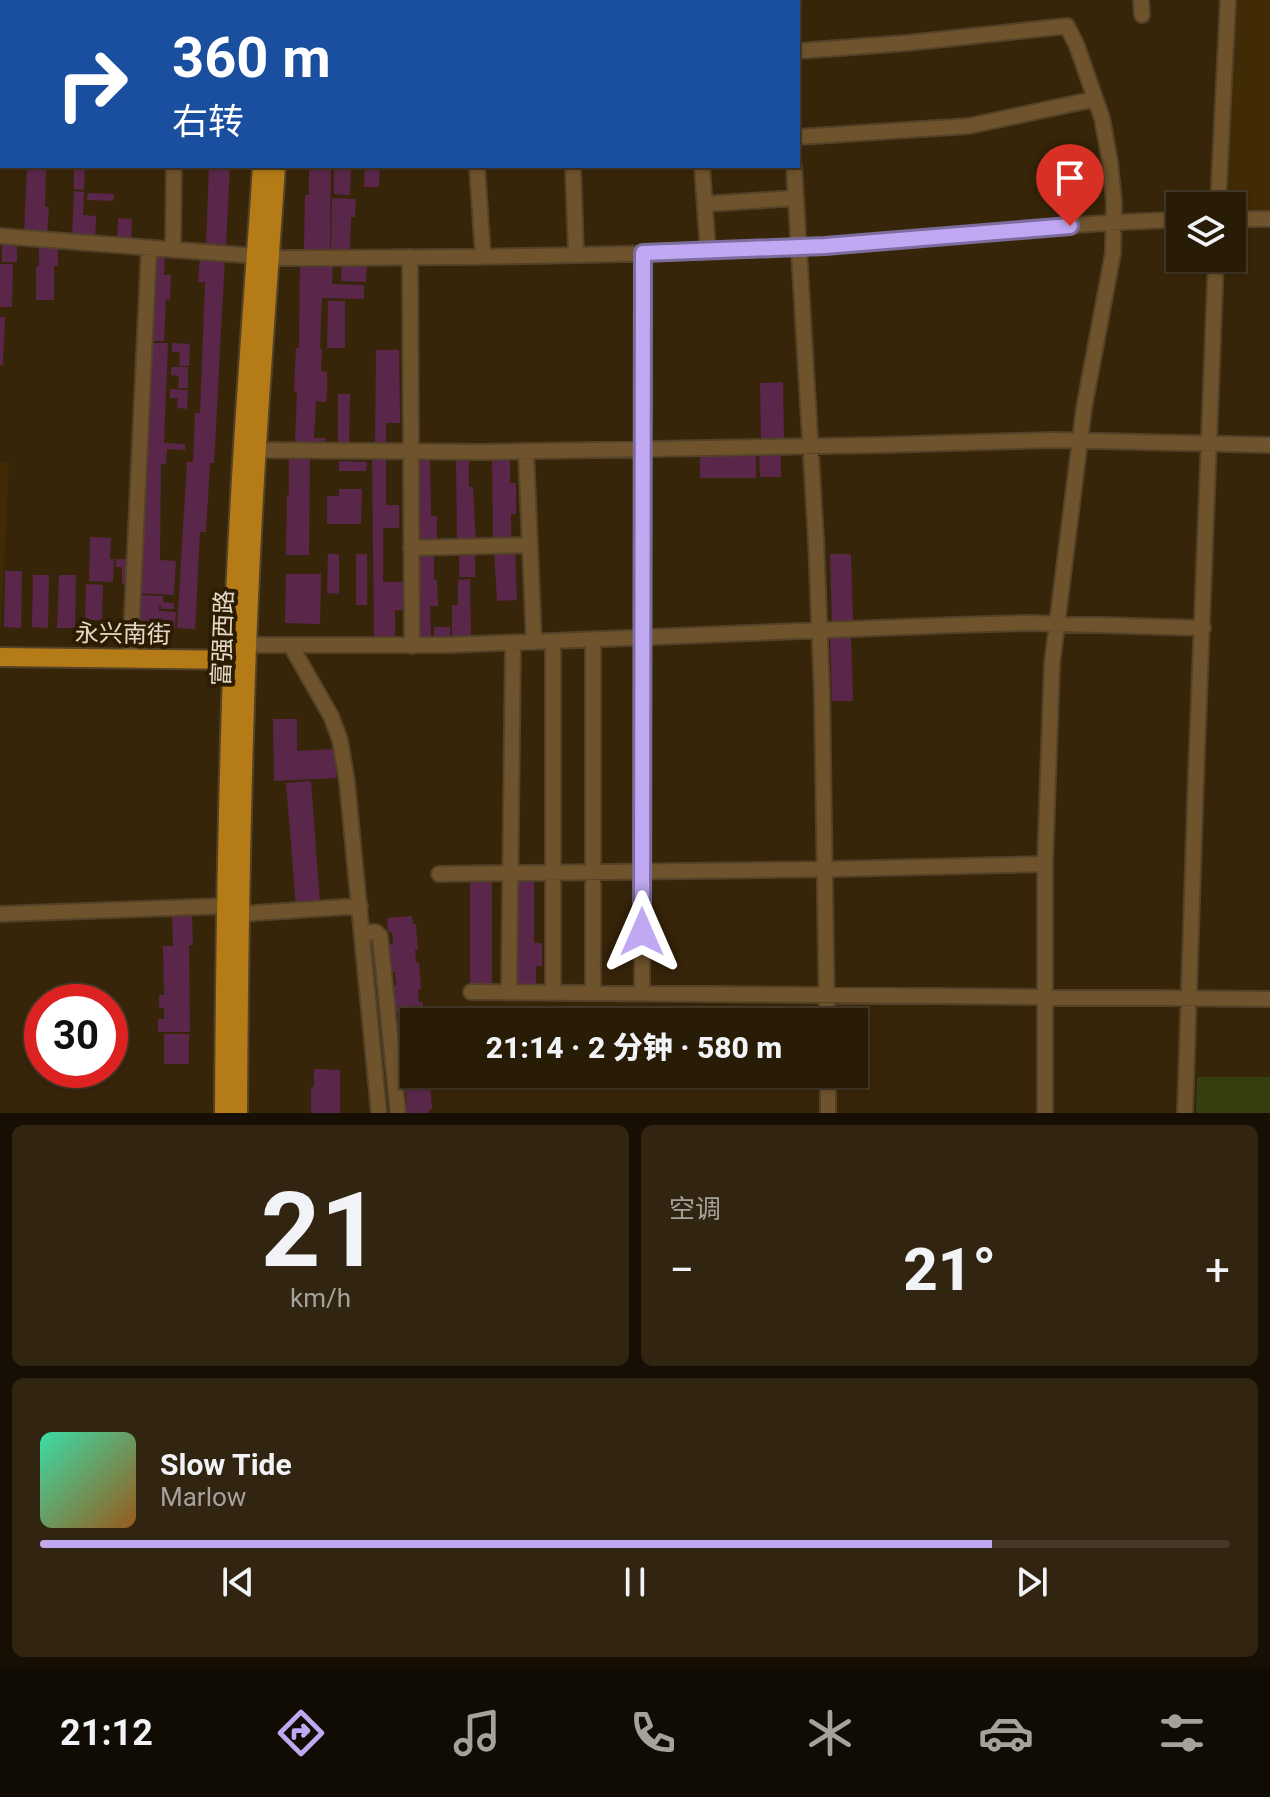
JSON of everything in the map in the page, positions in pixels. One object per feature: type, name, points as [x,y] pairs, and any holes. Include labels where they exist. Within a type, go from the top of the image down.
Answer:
[{"type":"main road","name":"富强西路","points":[[224,1113],[241,661],[257,450],[263,257],[262,168]]},
{"type":"main road","name":"富强西路","points":[[241,661],[238,519],[263,257],[276,168]]},
{"type":"main road","name":"永兴南街","points":[[0,657],[241,661]]},
{"type":"main road","name":"永兴南街","points":[[0,669],[241,661]]},
{"type":"main road","name":"富强西路","points":[[232,910],[238,1113]]},
{"type":"street","points":[[1219,192],[1228,0]]},
{"type":"street","points":[[800,51],[1067,26],[1102,118],[1114,202],[1113,253],[1084,408],[1052,664],[1045,864],[1045,1113]]},
{"type":"street","points":[[800,137],[969,126],[1095,99]]},
{"type":"street","points":[[173,250],[174,168]]},
{"type":"street","points":[[477,168],[483,256]]},
{"type":"street","points":[[573,168],[576,254]]},
{"type":"street","points":[[702,168],[708,251]]},
{"type":"street","points":[[794,168],[820,630],[827,1008]]},
{"type":"street","points":[[705,204],[796,198]]},
{"type":"street","points":[[1246,219],[1270,219]]},
{"type":"street","points":[[0,236],[263,257],[410,257],[799,247],[1166,221]]},
{"type":"street","points":[[130,659],[149,248]]},
{"type":"street","points":[[642,993],[643,253]]},
{"type":"street","points":[[410,257],[412,646]]},
{"type":"street","points":[[1185,1113],[1215,272]]},
{"type":"street","points":[[257,450],[526,451],[1080,441],[1270,445]]},
{"type":"street","points":[[526,451],[534,642]]},
{"type":"street","points":[[411,548],[530,545]]},
{"type":"street","points":[[241,661],[291,646],[513,643],[955,625],[1203,628]]},
{"type":"street","points":[[593,640],[593,993]]},
{"type":"street","points":[[553,641],[553,992]]},
{"type":"street","points":[[509,992],[513,643]]},
{"type":"street","points":[[291,646],[331,716],[340,740],[363,933],[379,1113]]},
{"type":"street","points":[[439,874],[1045,864]]},
{"type":"street","points":[[0,914],[360,906]]},
{"type":"street","points":[[363,933],[376,932],[380,936],[398,1113]]},
{"type":"street","points":[[471,992],[1270,999]]},
{"type":"street","points":[[828,1088],[828,1113]]},
{"type":"shaded area","points":[[1237,0],[1270,0],[1270,212],[1246,211],[1246,192],[1228,192]]},
{"type":"shaded area","points":[[0,462],[9,462],[1,626],[0,626]]},
{"type":"green space","points":[[1197,1077],[1270,1077],[1270,1113],[1196,1113]]},
{"type":"building","points":[[27,168],[46,168],[45,207],[49,207],[47,236],[24,235]]},
{"type":"building","points":[[74,168],[85,168],[84,190],[74,189]]},
{"type":"building","points":[[209,168],[230,168],[226,247],[206,246]]},
{"type":"building","points":[[309,168],[331,168],[330,252],[304,251],[305,195],[309,195]]},
{"type":"building","points":[[334,168],[351,168],[350,195],[334,194]]},
{"type":"building","points":[[365,168],[380,168],[379,187],[364,187]]},
{"type":"building","points":[[74,191],[84,192],[83,215],[96,216],[95,239],[72,237]]},
{"type":"building","points":[[88,193],[114,194],[113,201],[87,200]]},
{"type":"building","points":[[332,198],[356,199],[355,217],[351,217],[350,251],[331,251]]},
{"type":"building","points":[[118,218],[132,219],[131,242],[117,241]]},
{"type":"building","points":[[2,242],[17,242],[17,262],[2,262]]},
{"type":"building","points":[[39,246],[58,246],[58,266],[54,266],[54,300],[36,300]]},
{"type":"building","points":[[153,252],[165,253],[164,275],[171,275],[170,300],[166,299],[164,341],[148,341]]},
{"type":"building","points":[[200,255],[225,257],[214,463],[210,463],[206,532],[200,532],[195,629],[177,628],[187,462],[193,462],[195,413],[200,413],[205,282],[198,282]]},
{"type":"building","points":[[300,261],[333,263],[332,284],[364,285],[364,299],[322,298],[321,371],[327,372],[327,393],[326,402],[316,401],[314,438],[325,438],[325,445],[295,444],[297,392],[294,391],[296,348],[299,348]]},
{"type":"building","points":[[0,264],[13,264],[12,307],[0,307]]},
{"type":"building","points":[[342,265],[367,265],[366,282],[341,281]]},
{"type":"building","points":[[328,301],[345,301],[345,348],[327,348]]},
{"type":"building","points":[[0,317],[5,317],[3,365],[0,365]]},
{"type":"building","points":[[149,343],[168,343],[164,443],[185,444],[185,450],[167,449],[166,464],[161,464],[160,560],[176,561],[174,595],[137,593]]},
{"type":"building","points":[[172,343],[190,344],[189,366],[179,366],[180,352],[172,352]]},
{"type":"building","points":[[376,350],[399,350],[400,423],[386,423],[386,447],[375,447]]},
{"type":"building","points":[[171,367],[188,367],[188,388],[178,388],[179,376],[171,375]]},
{"type":"building","points":[[783,382],[784,442],[761,442],[760,383]]},
{"type":"building","points":[[170,389],[188,390],[187,409],[177,408],[178,398],[170,398]]},
{"type":"building","points":[[338,394],[350,394],[349,445],[338,445]]},
{"type":"building","points":[[759,451],[781,451],[781,477],[760,477]]},
{"type":"building","points":[[756,452],[756,478],[700,478],[700,453]]},
{"type":"building","points":[[289,455],[310,455],[309,555],[286,555]]},
{"type":"building","points":[[372,455],[386,455],[386,505],[399,505],[399,528],[383,528],[383,582],[407,582],[407,610],[395,610],[395,637],[374,637]]},
{"type":"building","points":[[456,457],[469,457],[469,487],[473,487],[476,543],[457,543]]},
{"type":"building","points":[[492,457],[510,457],[510,483],[516,483],[516,514],[511,514],[511,543],[493,543]]},
{"type":"building","points":[[416,458],[430,458],[431,516],[437,516],[437,543],[417,544]]},
{"type":"building","points":[[339,461],[367,462],[366,471],[339,471]]},
{"type":"building","points":[[339,489],[362,489],[361,524],[327,524],[327,496],[339,496]]},
{"type":"building","points":[[90,537],[111,538],[113,582],[89,581]]},
{"type":"building","points":[[515,549],[517,600],[497,601],[494,550]]},
{"type":"building","points":[[459,550],[475,550],[475,577],[459,577]]},
{"type":"building","points":[[434,552],[438,606],[430,606],[431,639],[419,639],[419,553]]},
{"type":"building","points":[[328,554],[339,554],[339,594],[327,593]]},
{"type":"building","points":[[356,554],[367,554],[367,605],[356,605]]},
{"type":"building","points":[[830,554],[851,554],[853,623],[832,624]]},
{"type":"building","points":[[116,559],[130,559],[130,584],[122,584],[122,567],[116,567]]},
{"type":"building","points":[[5,571],[22,571],[21,628],[4,627]]},
{"type":"building","points":[[286,574],[321,574],[320,624],[285,623]]},
{"type":"building","points":[[33,575],[49,575],[48,628],[32,627]]},
{"type":"building","points":[[59,575],[76,575],[75,628],[57,628]]},
{"type":"building","points":[[470,579],[471,637],[452,638],[452,605],[458,605],[458,580]]},
{"type":"building","points":[[86,584],[103,585],[102,620],[85,620]]},
{"type":"building","points":[[137,595],[163,596],[163,602],[174,603],[174,609],[161,609],[159,606],[159,611],[176,612],[175,628],[136,626]]},
{"type":"building","points":[[434,627],[450,627],[450,637],[434,637]]},
{"type":"building","points":[[830,636],[851,636],[853,701],[832,701]]},
{"type":"building","points":[[273,719],[297,719],[297,751],[335,749],[336,778],[274,781]]},
{"type":"building","points":[[311,781],[320,904],[296,906],[286,783]]},
{"type":"building","points":[[515,876],[534,876],[534,943],[542,943],[542,966],[536,966],[536,985],[515,985]]},
{"type":"building","points":[[470,878],[492,878],[492,987],[470,987]]},
{"type":"building","points":[[172,912],[192,912],[193,945],[189,945],[190,1032],[158,1032],[158,1019],[164,1019],[164,1008],[159,1008],[159,995],[164,995],[163,946],[173,946]]},
{"type":"building","points":[[412,916],[413,924],[416,924],[418,950],[415,950],[421,989],[418,990],[419,1002],[423,1002],[423,1008],[400,1008],[400,1024],[399,1013],[395,1013],[395,972],[391,972],[389,944],[393,944],[392,932],[388,932],[387,918]]},
{"type":"building","points":[[396,1024],[400,1024],[400,1051],[399,1051]]},
{"type":"building","points":[[164,1034],[189,1034],[189,1064],[164,1064]]},
{"type":"building","points":[[314,1069],[340,1070],[340,1113],[311,1113]]},
{"type":"building","points":[[402,1088],[430,1088],[432,1109],[429,1113],[404,1113],[406,1092],[402,1092]]},
{"type":"route","points":[[642,932],[643,253],[825,246],[1070,226]]}]
